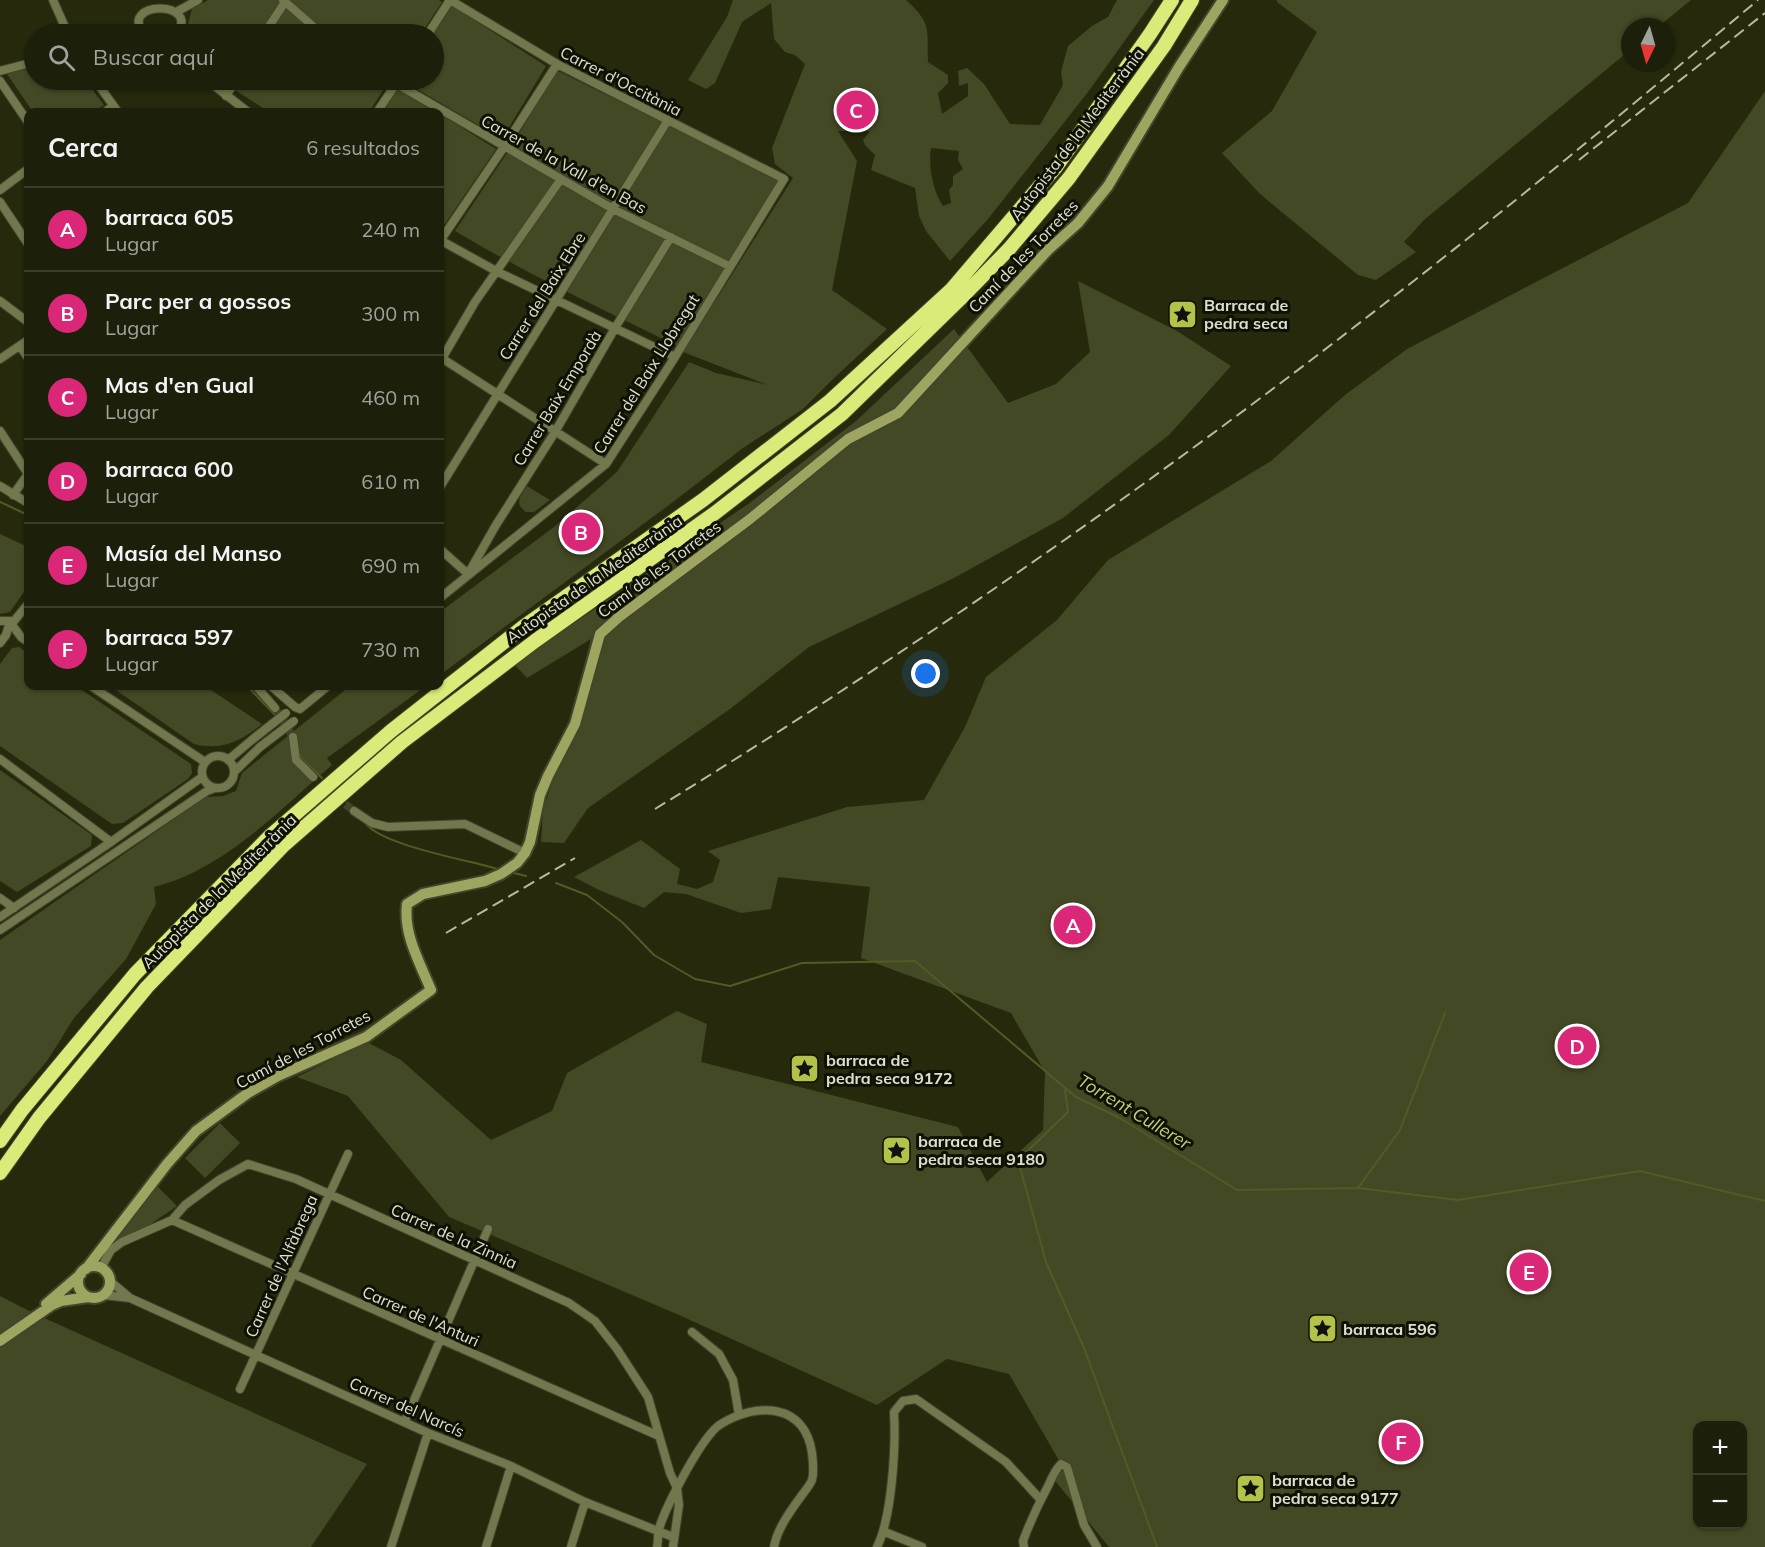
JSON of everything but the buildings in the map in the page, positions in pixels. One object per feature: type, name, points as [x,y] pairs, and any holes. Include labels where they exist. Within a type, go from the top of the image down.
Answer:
[{"type":"highway","name":"Autopista de la Mediterrània","points":[[444,689],[523,627],[703,500],[830,401],[951,290],[1056,167],[1172,0]]},
{"type":"highway","name":"Autopista de la Mediterrània","points":[[0,1173],[39,1118],[147,987],[284,845],[402,742],[535,641],[715,513],[842,414],[960,299],[1010,249],[1069,178],[1164,46],[1192,0]]},
{"type":"highway","name":"Autopista de la Mediterrània","points":[[0,1141],[22,1110],[135,974],[270,837],[391,731],[443,690]]},
{"type":"street","points":[[53,0],[64,24]]},
{"type":"street","points":[[139,24],[143,10],[148,4],[162,0],[172,4],[178,11],[180,24]]},
{"type":"street","points":[[178,11],[198,0]]},
{"type":"street","points":[[434,24],[450,0]]},
{"type":"street","name":"Carrer d'Occitània","points":[[450,0],[557,64],[784,179]]},
{"type":"street","name":"Camí de les Torretes","points":[[29,1321],[83,1272],[167,1164],[196,1131],[248,1093],[278,1076],[366,1037],[431,990],[410,941],[405,918],[409,902],[423,894],[485,881],[517,863],[525,853],[530,842],[540,795],[575,724],[600,634],[618,617],[750,519],[848,439],[898,413],[1048,250],[1086,214],[1108,186],[1179,67],[1223,0]]},
{"type":"street","points":[[270,24],[284,1],[310,24]]},
{"type":"street","points":[[444,234],[557,64]]},
{"type":"street","points":[[0,71],[24,65]]},
{"type":"street","points":[[0,81],[24,116]]},
{"type":"street","points":[[102,90],[115,108]]},
{"type":"street","points":[[219,90],[242,108]]},
{"type":"street","points":[[226,96],[230,90]]},
{"type":"street","points":[[379,108],[390,90]]},
{"type":"street","name":"Carrer de la Vall d'en Bas","points":[[410,90],[440,108]]},
{"type":"street","name":"Carrer de la Vall d'en Bas","points":[[444,111],[613,209],[729,266]]},
{"type":"street","name":"Carrer del Baix Ebre","points":[[444,481],[668,120]]},
{"type":"street","points":[[0,190],[24,173]]},
{"type":"street","points":[[444,352],[475,302],[561,179]]},
{"type":"street","name":"Carrer del Baix Llobregat","points":[[444,595],[606,464],[675,357],[784,179]]},
{"type":"street","points":[[0,202],[24,238]]},
{"type":"street","name":"Carrer Baix Empordà","points":[[468,574],[671,237]]},
{"type":"street","points":[[444,242],[498,272],[675,357]]},
{"type":"street","points":[[0,301],[24,319]]},
{"type":"street","points":[[0,359],[24,343]]},
{"type":"street","points":[[20,346],[24,352]]},
{"type":"street","points":[[444,361],[498,393],[606,464]]},
{"type":"street","points":[[0,431],[24,468]]},
{"type":"street","points":[[13,495],[24,480]]},
{"type":"street","points":[[0,486],[24,501]]},
{"type":"street","points":[[444,553],[468,574]]},
{"type":"street","points":[[0,621],[10,622],[19,617],[24,610]]},
{"type":"street","points":[[10,622],[24,639]]},
{"type":"street","points":[[0,643],[6,635],[10,622]]},
{"type":"street","points":[[97,690],[205,762]]},
{"type":"street","points":[[259,690],[274,708]]},
{"type":"street","points":[[275,690],[296,709]]},
{"type":"street","points":[[228,760],[286,713],[296,709],[322,690]]},
{"type":"street","points":[[0,930],[207,791],[229,784],[234,772],[260,747],[294,721],[296,709]]},
{"type":"street","points":[[292,737],[296,760],[313,777]]},
{"type":"street","points":[[215,788],[207,785],[202,777],[202,767],[205,762],[214,756],[224,757],[234,772]]},
{"type":"street","points":[[0,759],[111,842]]},
{"type":"street","points":[[0,917],[202,777]]},
{"type":"street","points":[[354,811],[372,823],[388,827],[465,824],[525,853]]},
{"type":"street","points":[[0,898],[14,908]]},
{"type":"street","name":"Carrer de l'Alfàbrega","points":[[240,1389],[348,1154]]},
{"type":"street","name":"Carrer de la Zinnia","points":[[101,1268],[111,1250],[122,1242],[172,1220],[185,1205],[219,1180],[248,1164],[296,1179],[569,1303],[595,1322],[617,1349],[648,1397],[670,1473],[677,1488],[679,1505],[673,1547]]},
{"type":"street","name":"Carrer de l'Anturi","points":[[172,1220],[659,1436]]},
{"type":"street","points":[[405,1421],[488,1229]]},
{"type":"street","points":[[94,1267],[101,1268],[110,1281],[107,1291],[96,1298],[88,1297],[79,1285],[83,1272],[94,1267]]},
{"type":"street","name":"Carrer del Narcís","points":[[110,1281],[130,1298],[428,1432],[511,1466],[585,1502],[673,1537]]},
{"type":"street","name":"Carrer del Narcís","points":[[104,1295],[130,1298]]},
{"type":"street","name":"Camí de les Torretes","points":[[0,1341],[61,1301],[88,1297]]},
{"type":"street","points":[[692,1332],[719,1354],[733,1380],[739,1415]]},
{"type":"street","points":[[877,1547],[885,1532],[895,1429],[894,1412],[903,1401],[916,1399],[1006,1462],[1040,1499]]},
{"type":"street","points":[[657,1547],[658,1532],[677,1488],[695,1455],[718,1425],[739,1415],[772,1409],[792,1416],[806,1430],[810,1442],[812,1481],[775,1540],[774,1547]]},
{"type":"street","points":[[643,1429],[654,1416]]},
{"type":"street","points":[[391,1547],[428,1432]]},
{"type":"street","points":[[1024,1547],[1023,1540],[1040,1499],[1053,1473],[1061,1464],[1067,1467],[1084,1525],[1097,1547]]},
{"type":"street","points":[[486,1547],[511,1466]]},
{"type":"street","points":[[571,1547],[585,1502]]},
{"type":"street","points":[[885,1532],[922,1547]]},
{"type":"green space","points":[[208,0],[279,0],[281,2],[266,24],[188,24],[192,9]]},
{"type":"green space","points":[[288,0],[439,0],[442,2],[428,24],[318,24]]},
{"type":"green space","points":[[733,0],[906,0],[924,21],[928,62],[948,75],[948,83],[938,93],[942,114],[968,96],[968,83],[959,86],[958,71],[967,68],[984,84],[1010,124],[1040,125],[1063,85],[1061,72],[1068,46],[1092,26],[1108,17],[1117,0],[1154,0],[1088,92],[988,219],[950,261],[926,231],[919,216],[915,188],[871,170],[875,155],[863,140],[870,131],[838,131],[857,161],[832,290],[887,329],[803,409],[743,448],[444,672],[444,609],[554,527],[617,472],[689,362],[716,373],[768,385],[683,352],[793,178],[775,164],[772,148],[805,64],[795,55],[785,52],[774,39],[771,3],[742,22],[715,83],[706,89],[688,80],[727,17]],"holes":[[[931,148],[959,151],[958,160],[963,169],[953,176],[953,185],[949,190],[951,203],[943,206],[936,194],[932,178]]]},
{"type":"green space","points":[[1277,0],[1691,0],[1669,18],[1621,18],[1621,57],[1424,220],[1404,242],[1416,252],[1376,280],[1358,275],[1260,194],[1222,153],[1272,111],[1317,32]]},
{"type":"green space","points":[[452,6],[546,66],[502,139],[418,90],[444,90],[444,24],[440,24]]},
{"type":"green space","points":[[285,8],[305,24],[275,24]]},
{"type":"green space","points":[[24,69],[24,90],[93,90],[104,105],[99,108],[30,108],[7,74]]},
{"type":"green space","points":[[556,70],[779,180],[677,346],[537,277],[455,231],[513,144]]},
{"type":"green space","points":[[235,90],[383,90],[372,108],[263,108]]},
{"type":"green space","points":[[396,90],[399,90],[429,108],[385,108]]},
{"type":"green space","points":[[1765,91],[1765,1547],[1109,1547],[1052,1477],[1061,1464],[1009,1374],[947,1359],[877,1405],[679,1315],[449,1217],[348,1096],[297,1077],[367,1042],[401,1060],[491,1140],[552,1111],[567,1073],[677,1011],[707,1024],[701,1062],[958,1127],[987,1182],[1043,1130],[1045,1072],[1011,1013],[861,958],[870,887],[778,877],[771,909],[741,913],[686,894],[664,892],[644,908],[601,891],[574,877],[641,840],[680,869],[677,884],[697,889],[713,882],[720,860],[708,851],[847,807],[924,800],[965,727],[986,677],[1057,620],[1108,560],[1271,461],[1345,395],[1407,349],[1688,203]]},
{"type":"green space","points":[[444,116],[496,149],[444,223]]},
{"type":"green space","points":[[1078,281],[1177,331],[1231,366],[1169,435],[1063,518],[952,579],[809,647],[730,709],[588,808],[564,843],[541,842],[543,810],[558,766],[591,639],[527,678],[514,664],[751,502],[856,421],[954,329],[1008,403],[1056,384],[1090,352]]},
{"type":"green space","points":[[527,486],[550,500],[534,512],[526,512],[519,503]]},
{"type":"green space","points":[[0,534],[24,545],[24,592],[10,612],[0,614]]},
{"type":"green space","points":[[19,647],[24,650],[24,690],[82,690],[191,764],[192,773],[188,779],[123,823],[112,824],[0,746],[0,664],[12,648]]},
{"type":"green space","points":[[116,690],[211,690],[262,724],[231,743],[213,746],[194,744]]},
{"type":"green space","points":[[345,690],[420,690],[327,758],[332,765],[271,819],[227,853],[204,867],[154,887],[156,904],[126,959],[74,1018],[47,1061],[0,1116],[0,940],[206,797],[223,796],[236,791],[242,773]]},
{"type":"green space","points":[[0,770],[92,835],[91,846],[17,892],[0,881]]},
{"type":"green space","points":[[220,1123],[240,1143],[205,1178],[185,1158]]},
{"type":"green space","points":[[156,1185],[177,1206],[120,1245],[114,1232]]},
{"type":"green space","points":[[0,1296],[367,1464],[311,1547],[0,1547]]},
{"type":"waterway","name":"Torrent Cullerer","points":[[0,502],[24,513]]},
{"type":"waterway","name":"Torrent Cullerer","points":[[251,690],[276,716]]},
{"type":"waterway","name":"Torrent Cullerer","points":[[298,751],[302,759],[322,778]]},
{"type":"waterway","name":"Torrent Cullerer","points":[[347,803],[353,811]]},
{"type":"waterway","name":"Torrent Cullerer","points":[[364,821],[372,830],[404,844],[497,869]]},
{"type":"waterway","name":"Torrent Cullerer","points":[[514,873],[526,876]]},
{"type":"waterway","name":"Torrent Cullerer","points":[[556,883],[587,895],[622,922],[654,955],[695,979],[730,986],[802,963],[915,961],[1076,1097],[1118,1117],[1237,1190],[1358,1188],[1458,1200],[1640,1171],[1765,1201]]},
{"type":"waterway","points":[[1358,1188],[1400,1130],[1445,1013]]},
{"type":"waterway","points":[[1065,1090],[1068,1112],[1018,1160],[1046,1262],[1084,1348],[1157,1547]]},
{"type":"tunnel","points":[[275,708],[293,737]]},
{"type":"tunnel","points":[[336,797],[354,811]]},
{"type":"railway","points":[[655,809],[749,751],[935,629],[1207,438],[1479,230],[1758,0]]},
{"type":"railway","points":[[1579,160],[1765,13]]},
{"type":"railway","points":[[446,933],[575,858]]},
{"type":"place","name":"Mas d'en Gual","points":[[856,110]]},
{"type":"place","name":"Barraca de pedra seca","points":[[1183,314]]},
{"type":"place","name":"Parc per a gossos","points":[[581,532]]},
{"type":"place","name":"barraca 605","points":[[1073,925]]},
{"type":"place","name":"barraca 600","points":[[1577,1046]]},
{"type":"place","name":"barraca de pedra seca 9172","points":[[805,1069]]},
{"type":"place","name":"barraca de pedra seca 9180","points":[[897,1150]]},
{"type":"place","name":"Masía del Manso","points":[[1529,1272]]},
{"type":"place","name":"barraca 596","points":[[1322,1329]]},
{"type":"place","name":"barraca 597","points":[[1401,1442]]},
{"type":"place","name":"barraca de pedra seca 9177","points":[[1251,1489]]}]
